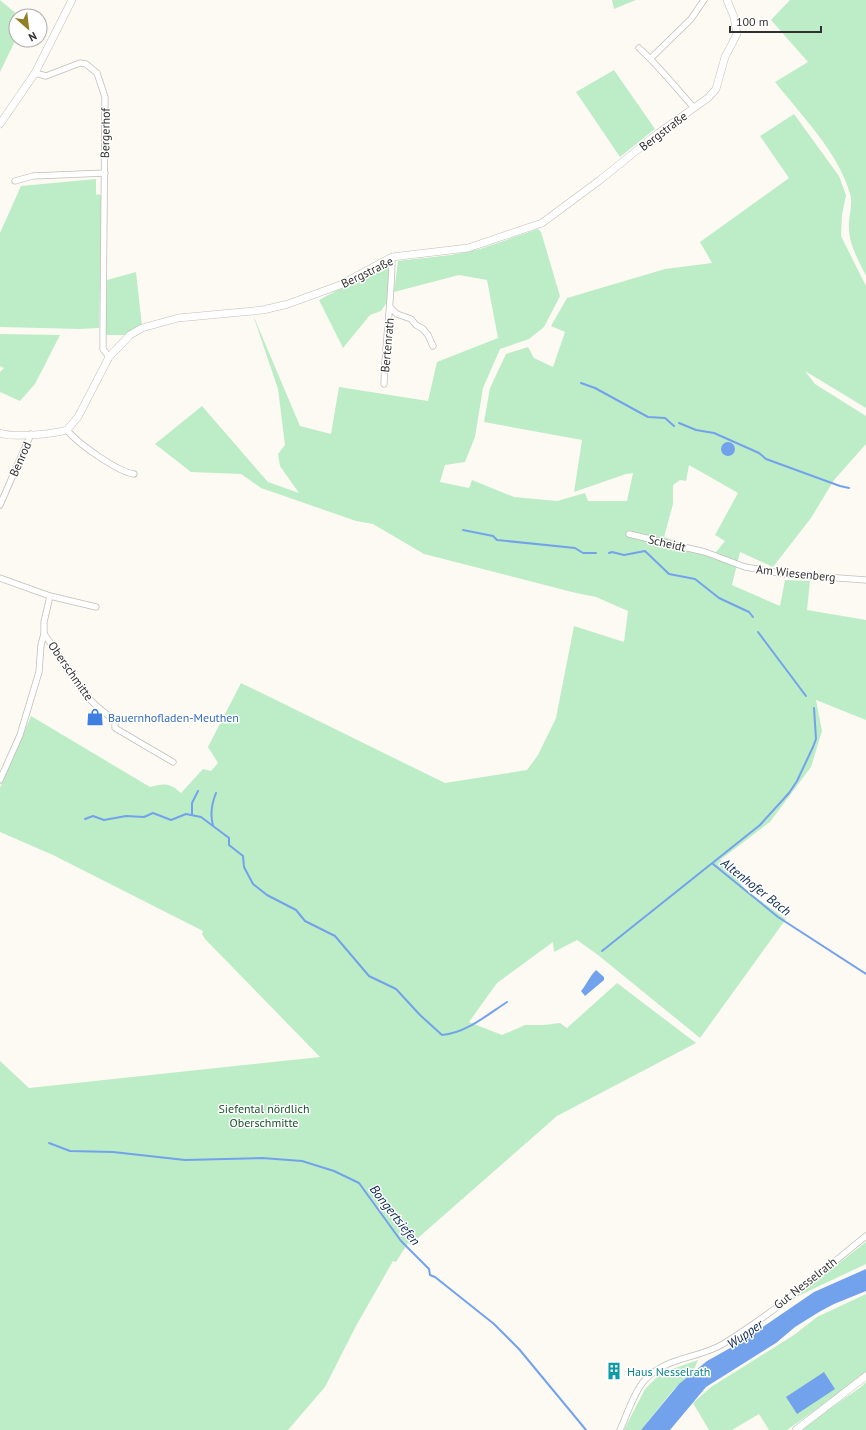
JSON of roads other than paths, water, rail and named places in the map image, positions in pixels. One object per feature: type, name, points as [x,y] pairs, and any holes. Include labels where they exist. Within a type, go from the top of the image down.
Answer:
[{"type":"street","points":[[0,124],[35,73],[72,0]]},
{"type":"street","points":[[651,58],[690,19],[704,0]]},
{"type":"street","name":"Bergstraße","points":[[67,430],[78,417],[109,357],[130,335],[142,328],[178,318],[263,310],[305,299],[340,285],[392,257],[468,248],[542,223],[600,180],[657,134],[694,108],[716,89],[725,57],[737,34],[737,28],[727,0]]},
{"type":"street","points":[[640,48],[651,58],[660,71],[694,108]]},
{"type":"street","name":"Bergerhof","points":[[15,181],[33,176],[105,173],[106,106],[97,73],[86,64],[80,63],[46,76],[35,73]]},
{"type":"street","points":[[105,173],[103,349],[109,357]]},
{"type":"street","name":"Bertenrath","points":[[384,384],[392,257]]},
{"type":"street","name":"Bertenrath","points":[[390,307],[397,314],[411,319],[416,325],[423,329],[428,335],[433,346]]},
{"type":"street","points":[[0,433],[10,435],[67,430],[74,439],[116,467],[128,473],[134,474]]},
{"type":"street","name":"Benrod","points":[[0,505],[31,434]]},
{"type":"street","name":"Scheidt","points":[[629,534],[705,552]]},
{"type":"street","name":"Am Wiesenberg","points":[[705,552],[745,567],[776,573],[866,580]]},
{"type":"street","points":[[0,578],[50,596],[96,607]]},
{"type":"street","name":"Oberschmitte","points":[[0,780],[20,736],[29,710],[39,672],[44,622],[50,596]]},
{"type":"street","name":"Oberschmitte","points":[[44,634],[82,691],[93,704],[115,720],[115,728],[173,762]]},
{"type":"street","name":"Gut Nesselrath","points":[[620,1430],[643,1381],[653,1372],[672,1361],[704,1353],[722,1344],[781,1304],[866,1236]]},
{"type":"street","points":[[796,1430],[866,1376]]},
{"type":"water","points":[[728,442],[733,444],[735,449],[733,454],[728,456],[723,454],[721,449],[723,444]]},
{"type":"water","points":[[596,970],[604,977],[604,980],[585,996],[581,991]]},
{"type":"water","points":[[866,1269],[866,1291],[819,1312],[795,1327],[776,1343],[706,1387],[670,1430],[641,1430],[679,1384],[707,1361],[741,1342],[814,1292]]},
{"type":"water","points":[[824,1372],[835,1389],[797,1414],[786,1397]]},
{"type":"waterway","points":[[581,383],[595,388],[648,417],[665,418],[674,426]]},
{"type":"waterway","points":[[679,423],[696,430],[714,433],[759,453],[766,459],[849,488]]},
{"type":"waterway","points":[[463,530],[493,536],[497,540],[575,548],[583,553],[596,553]]},
{"type":"waterway","points":[[609,553],[612,552],[624,555],[645,551],[669,574],[695,579],[719,598],[749,612],[753,617]]},
{"type":"waterway","points":[[758,632],[806,696]]},
{"type":"waterway","points":[[602,951],[760,825],[789,793],[797,781],[816,739],[814,708]]},
{"type":"waterway","points":[[192,815],[192,803],[198,791]]},
{"type":"waterway","points":[[213,825],[212,809],[216,793]]},
{"type":"waterway","name":"Altenhofer Bach","points":[[85,819],[93,816],[104,820],[126,816],[144,817],[153,813],[171,820],[186,814],[201,817],[229,838],[229,845],[243,856],[244,867],[253,884],[267,895],[296,910],[305,921],[335,936],[369,976],[396,989],[420,1015],[442,1035],[451,1034],[468,1027],[507,1002]]},
{"type":"waterway","name":"Altenhofer Bach","points":[[713,864],[778,917],[866,974]]},
{"type":"waterway","name":"Bongertsiefen","points":[[49,1143],[70,1151],[113,1152],[185,1160],[262,1158],[302,1161],[334,1171],[359,1183],[401,1241],[429,1269],[430,1275],[435,1277],[494,1324],[519,1349],[586,1430]]},
{"type":"place","name":"Bauernhofladen-Meuthen","points":[[95,717]]},
{"type":"place","name":"Haus Nesselrath","points":[[614,1371]]},
{"type":"park label","name":"Siefental nördlich Oberschmitte","points":[[264,1115]]},
{"type":"water label","name":"Wupper","points":[[745,1334]]}]
